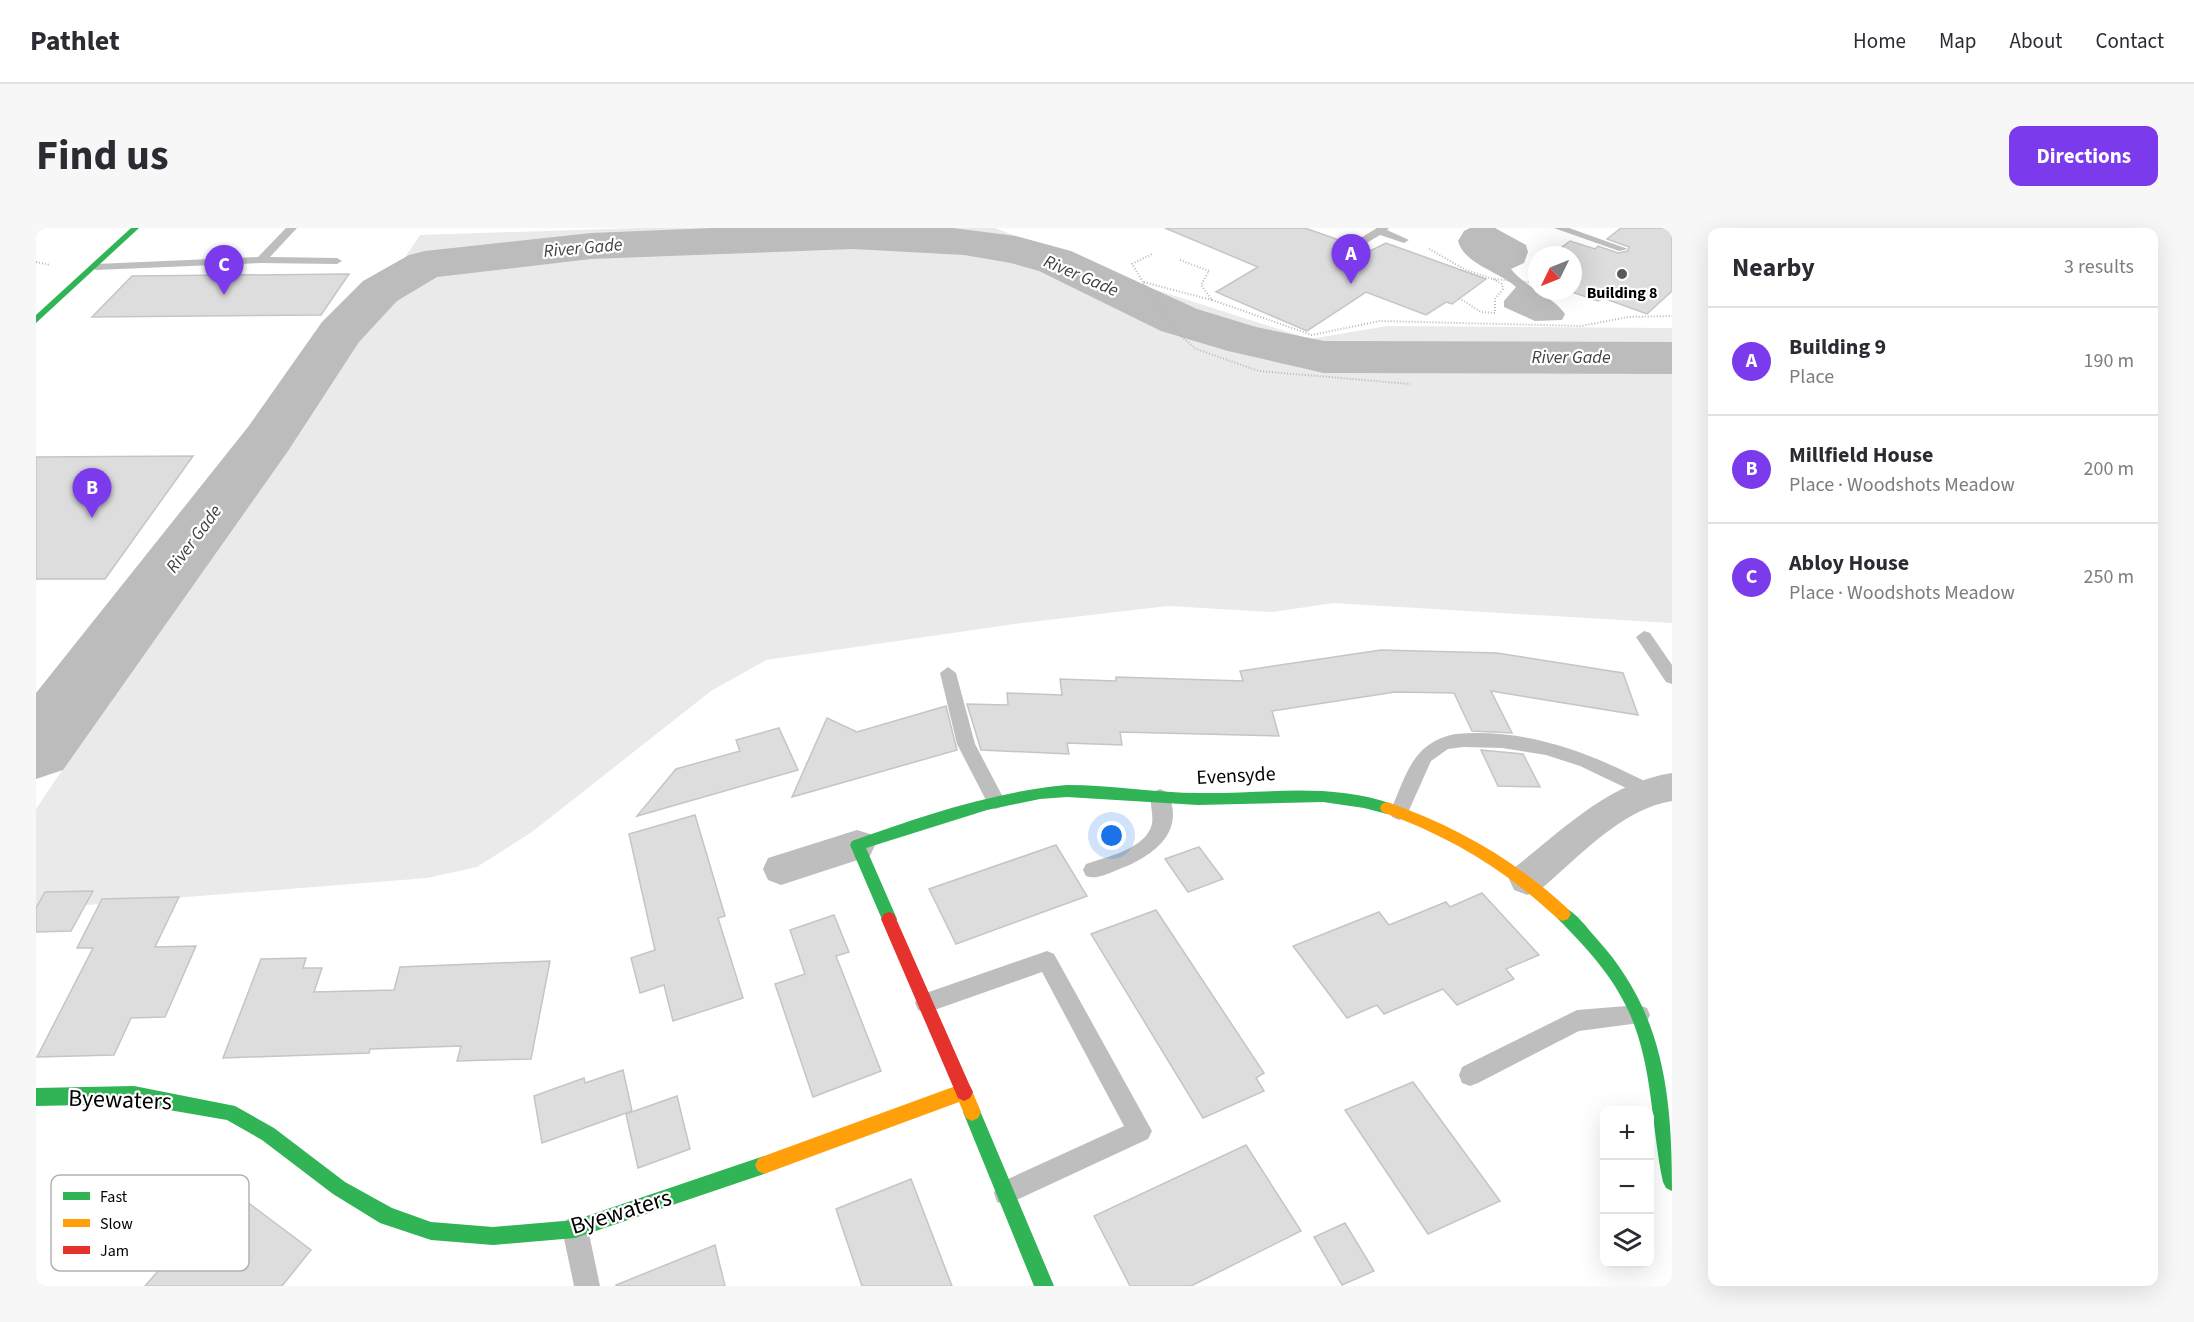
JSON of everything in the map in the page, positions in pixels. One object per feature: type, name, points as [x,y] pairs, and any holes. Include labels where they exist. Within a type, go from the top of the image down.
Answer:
[{"type":"street","points":[[36,320],[96,267],[135,228]]},
{"type":"street","points":[[1527,879],[1607,814],[1660,789]]},
{"type":"street","name":"Evensyde","points":[[857,845],[996,801],[1070,790],[1217,799],[1290,793],[1323,794],[1399,812],[1464,840],[1527,879],[1585,937],[1619,982],[1639,1015],[1653,1066],[1672,1182]]},
{"type":"street","points":[[781,868],[857,845],[964,1092],[1044,1286]]},
{"type":"street","name":"Byewaters","points":[[36,1097],[134,1095],[229,1112],[268,1134],[339,1188],[387,1216],[431,1231],[493,1236],[575,1229],[727,1178],[964,1092]]},
{"type":"lane","points":[[261,260],[292,228]]},
{"type":"lane","points":[[1559,228],[1581,231],[1623,249]]},
{"type":"lane","points":[[1361,242],[1382,230],[1404,240]]},
{"type":"lane","points":[[96,267],[261,260],[337,261]]},
{"type":"lane","points":[[1644,637],[1672,678]]},
{"type":"lane","points":[[948,673],[966,744],[996,801]]},
{"type":"lane","points":[[1399,812],[1424,757],[1431,749],[1449,740],[1512,739],[1545,745],[1585,758],[1660,789]]},
{"type":"lane","points":[[1093,870],[1140,852],[1152,841],[1161,827],[1160,797]]},
{"type":"lane","points":[[926,1003],[1047,961],[1140,1131],[1006,1193]]},
{"type":"lane","points":[[1470,1076],[1577,1021],[1639,1015]]},
{"type":"lane","points":[[575,1229],[587,1286]]},
{"type":"path","points":[[1404,240],[1440,253],[1466,270],[1502,284],[1503,289],[1495,299],[1495,313],[1481,312],[1459,298]]},
{"type":"path","points":[[1152,254],[1132,264],[1172,328],[1196,350],[1259,371],[1410,384]]},
{"type":"path","points":[[1180,260],[1209,271],[1201,285],[1212,300]]},
{"type":"path","points":[[1493,279],[1528,282]]},
{"type":"path","points":[[1143,282],[1212,300],[1269,322],[1312,335],[1380,321],[1581,326],[1628,316],[1672,316]]},
{"type":"shaded area","points":[[638,228],[995,228],[1147,287],[1310,339],[1387,326],[1672,328],[1672,623],[1333,603],[1273,612],[1168,606],[1022,623],[766,660],[711,691],[532,832],[477,867],[427,878],[36,909],[36,809],[420,235]]},
{"type":"shaded area","points":[[1470,228],[1495,228],[1526,245],[1528,252],[1524,263],[1511,269],[1528,284],[1528,300],[1551,300],[1565,314],[1562,320],[1535,321],[1504,307],[1504,301],[1516,287],[1467,256],[1458,241],[1464,231]]},
{"type":"building","points":[[1165,228],[1305,228],[1370,251],[1386,243],[1486,279],[1452,304],[1446,302],[1426,315],[1366,292],[1307,331],[1216,292],[1258,267]]},
{"type":"building","name":"Building 8","points":[[1621,228],[1672,228],[1672,291],[1647,314],[1603,298],[1598,301],[1582,295],[1582,246],[1563,246],[1570,241],[1595,249],[1598,246],[1618,253],[1628,251],[1629,247],[1607,239]]},
{"type":"building","points":[[349,274],[321,315],[92,317],[132,276]]},
{"type":"building","points":[[193,456],[105,579],[36,579],[36,457]]},
{"type":"building","points":[[1381,650],[1497,653],[1623,673],[1638,715],[1491,691],[1512,733],[1472,731],[1454,693],[1395,692],[1272,711],[1279,736],[1120,732],[1122,745],[1067,743],[1069,754],[981,750],[967,704],[1008,705],[1007,693],[1062,695],[1060,679],[1116,681],[1116,677],[1243,681],[1240,671]]},
{"type":"building","points":[[946,706],[957,750],[792,797],[827,718],[857,732]]},
{"type":"building","points":[[779,728],[798,770],[637,816],[676,769],[740,751],[736,740]]},
{"type":"building","points":[[1481,750],[1523,754],[1540,787],[1498,786]]},
{"type":"building","points":[[695,815],[725,916],[718,918],[743,998],[673,1021],[664,985],[640,993],[631,958],[655,950],[629,834]]},
{"type":"building","points":[[1056,845],[1087,896],[956,944],[929,889]]},
{"type":"building","points":[[1199,847],[1223,879],[1188,892],[1165,859]]},
{"type":"building","points":[[93,891],[71,931],[36,932],[36,908],[45,892]]},
{"type":"building","points":[[1482,893],[1539,955],[1506,969],[1514,979],[1457,1005],[1443,989],[1384,1014],[1377,1005],[1347,1018],[1293,946],[1379,912],[1389,925],[1446,902],[1450,907]]},
{"type":"building","points":[[179,897],[155,947],[196,946],[165,1017],[131,1018],[114,1055],[37,1057],[93,948],[77,948],[102,899]]},
{"type":"building","points":[[1156,910],[1264,1073],[1256,1078],[1264,1091],[1203,1118],[1091,934]]},
{"type":"building","points":[[834,915],[849,952],[836,956],[881,1071],[813,1097],[775,984],[805,974],[790,930]]},
{"type":"building","points":[[306,958],[303,968],[322,968],[314,992],[394,990],[400,967],[550,961],[531,1059],[457,1061],[461,1046],[370,1049],[369,1053],[223,1058],[261,959]]},
{"type":"building","points":[[623,1070],[632,1111],[542,1143],[534,1096],[584,1078],[585,1083]]},
{"type":"building","points":[[1413,1082],[1500,1201],[1428,1234],[1345,1110]]},
{"type":"building","points":[[677,1096],[690,1149],[638,1168],[626,1114]]},
{"type":"building","points":[[1246,1145],[1301,1231],[1191,1286],[1130,1286],[1094,1216]]},
{"type":"building","points":[[911,1179],[952,1286],[862,1286],[836,1209]]},
{"type":"building","points":[[249,1203],[311,1250],[282,1286],[145,1286],[158,1271],[249,1271]]},
{"type":"building","points":[[1345,1223],[1374,1271],[1342,1285],[1314,1237]]},
{"type":"building","points":[[715,1245],[725,1286],[616,1285]]},
{"type":"waterway","name":"River Gade","points":[[36,749],[268,439],[340,333],[380,291],[425,265],[591,246],[853,236],[964,242],[1016,250],[1055,261],[1179,320],[1246,340],[1324,357],[1672,358]]},
{"type":"traffic: fast","points":[[36,320],[135,228]]},
{"type":"traffic: fast","points":[[889,919],[857,845],[960,811],[1013,798],[1067,791],[1198,799],[1302,795],[1343,798],[1387,808]]},
{"type":"traffic: fast","points":[[1563,914],[1585,936],[1616,974],[1639,1016],[1651,1056],[1672,1182]]},
{"type":"traffic: fast","points":[[36,1097],[134,1095],[229,1112],[268,1134],[339,1188],[387,1216],[431,1231],[493,1236],[575,1229],[764,1165]]},
{"type":"traffic: fast","points":[[972,1112],[1044,1286]]},
{"type":"traffic: slow","points":[[1387,808],[1459,838],[1503,864],[1563,914]]},
{"type":"traffic: slow","points":[[764,1165],[964,1092],[972,1112]]},
{"type":"traffic: jam","points":[[889,919],[964,1092]]},
{"type":"place","name":"Building 8","points":[[1622,274]]},
{"type":"place","name":"Building 9","points":[[1351,284]]},
{"type":"place","name":"Abloy House","points":[[224,295]]},
{"type":"place","name":"Millfield House","points":[[92,518]]}]
